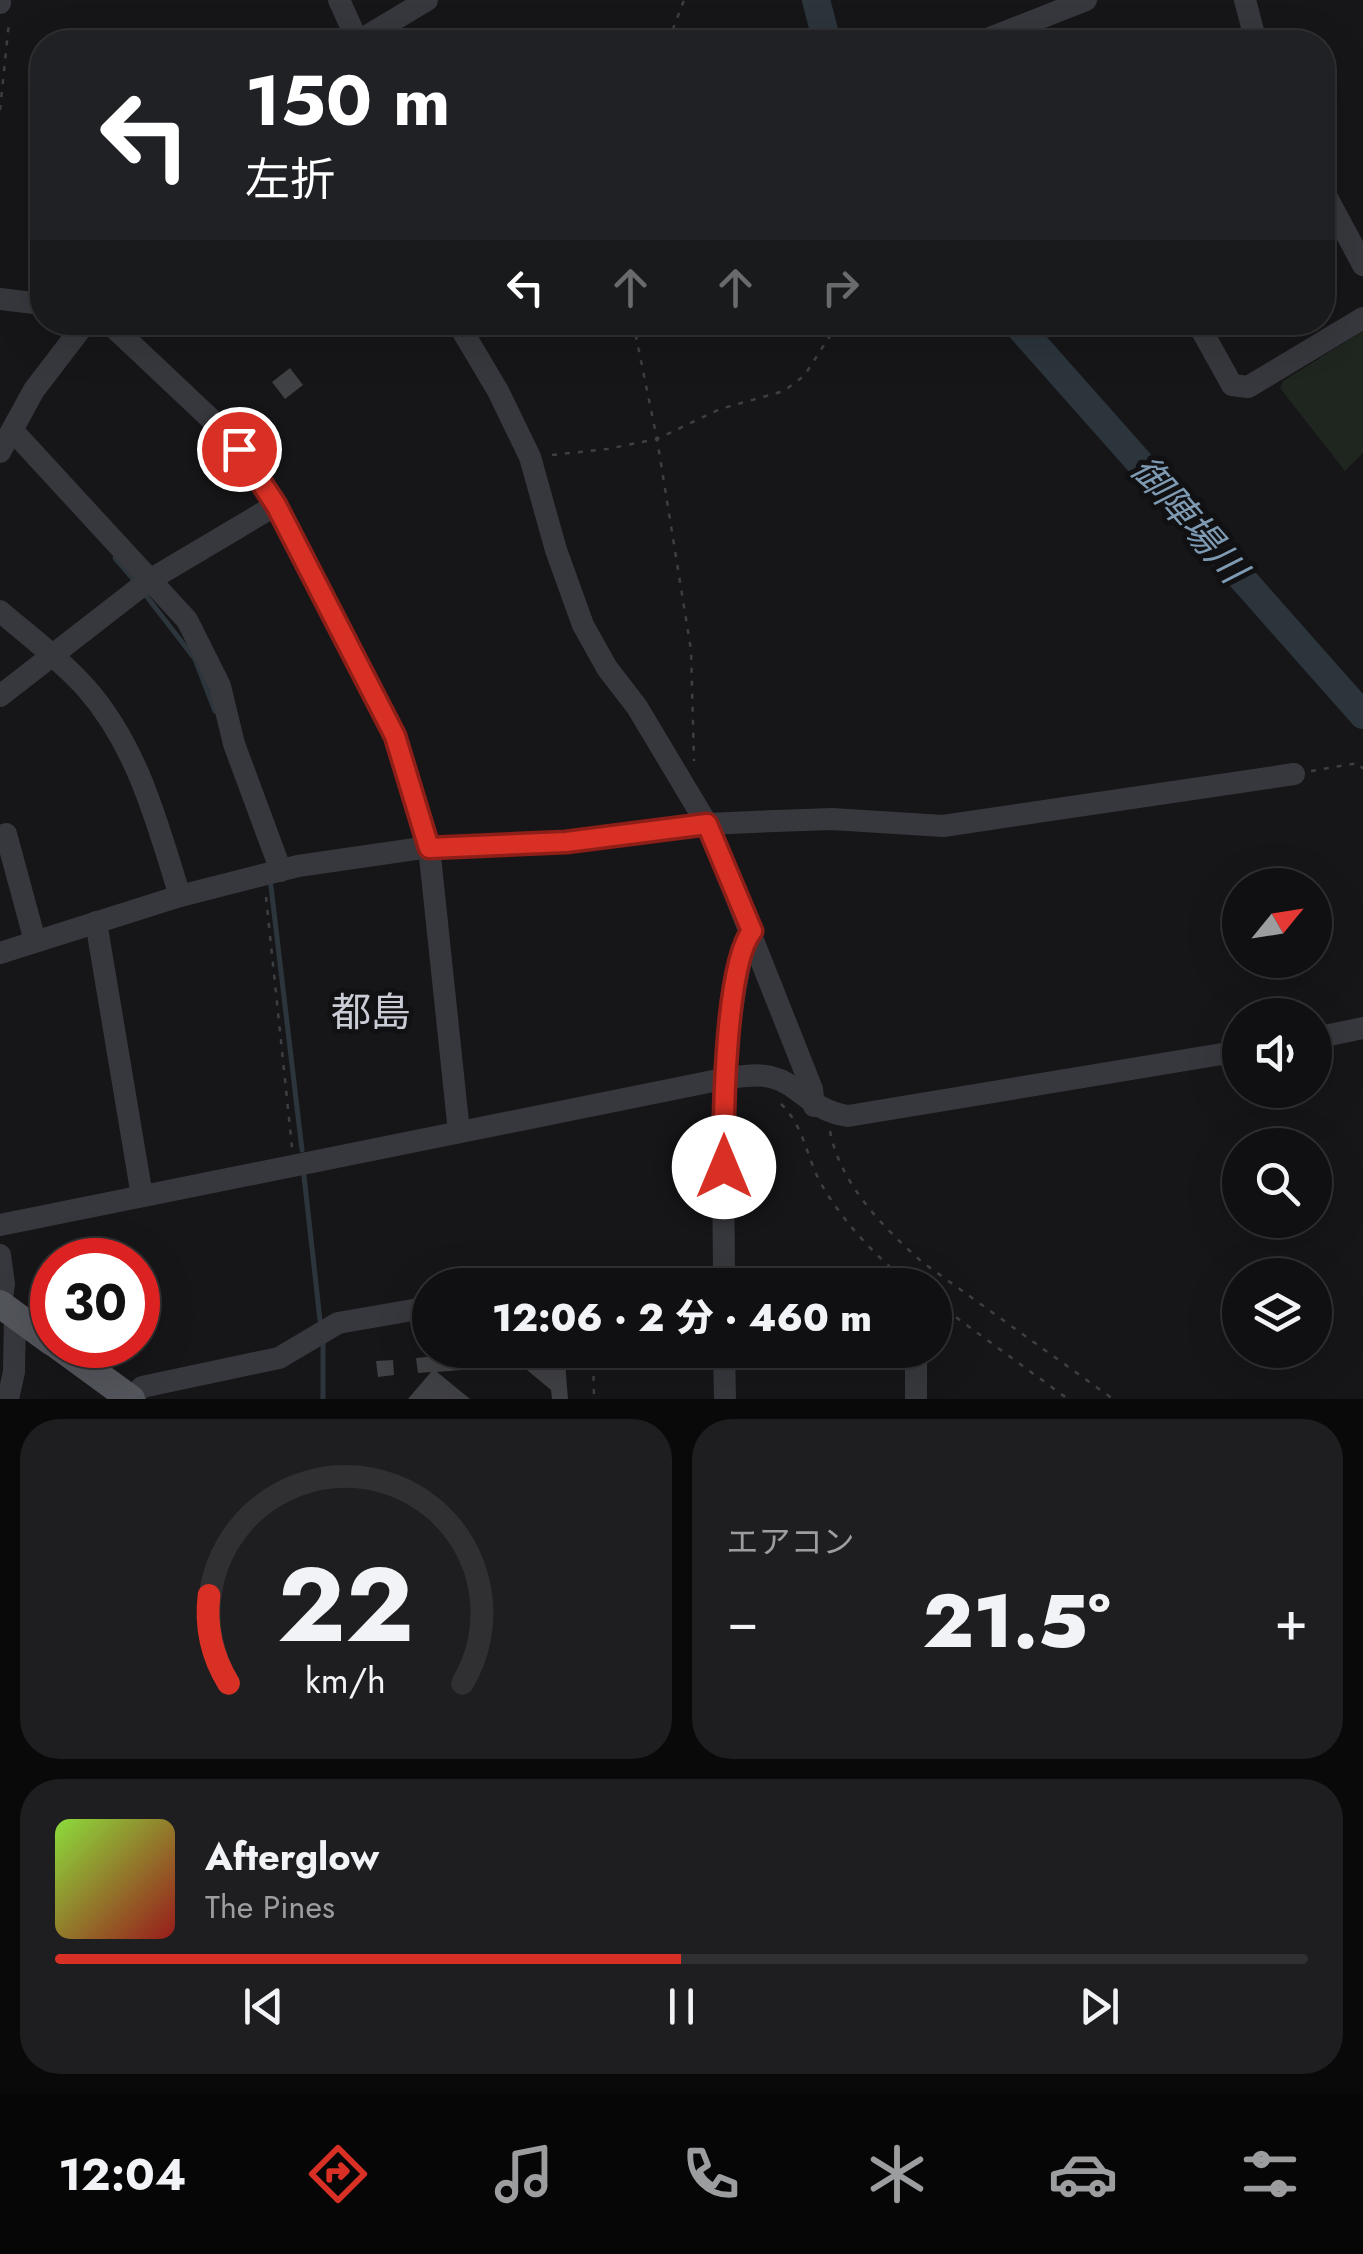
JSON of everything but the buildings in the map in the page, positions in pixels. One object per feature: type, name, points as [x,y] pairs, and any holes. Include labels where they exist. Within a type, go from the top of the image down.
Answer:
[{"type":"main road","points":[[5,1308],[30,1326]]},
{"type":"main road","points":[[89,1368],[131,1399]]},
{"type":"street","points":[[340,0],[353,30]]},
{"type":"street","points":[[378,30],[427,0]]},
{"type":"street","points":[[1039,30],[1086,0]]},
{"type":"street","points":[[1245,0],[1253,30]]},
{"type":"street","points":[[1335,212],[1363,265]]},
{"type":"street","points":[[0,298],[30,302]]},
{"type":"street","points":[[1204,335],[1232,385],[1248,388],[1363,318]]},
{"type":"street","points":[[0,452],[34,390],[76,335]]},
{"type":"street","points":[[122,335],[216,422],[239,449],[276,505],[395,736],[429,848],[459,1132]]},
{"type":"street","points":[[466,335],[530,456],[582,625],[707,824],[823,1110]]},
{"type":"street","points":[[13,431],[187,620],[201,643],[220,686],[272,873]]},
{"type":"street","points":[[0,696],[148,581],[276,505]]},
{"type":"street","points":[[0,612],[85,687],[130,752],[145,786],[180,896]]},
{"type":"street","points":[[0,953],[180,896],[272,873],[429,848],[566,842],[707,824],[832,820],[942,826],[1294,774]]},
{"type":"street","points":[[6,834],[35,941]]},
{"type":"street","points":[[96,922],[142,1196]]},
{"type":"street","points":[[724,1268],[724,1079],[735,992],[746,939],[752,931]]},
{"type":"street","points":[[1332,1034],[1363,1028]]},
{"type":"street","points":[[0,1225],[724,1079],[771,1076],[823,1110],[848,1116],[1222,1054]]},
{"type":"street","points":[[0,1255],[14,1372],[8,1399]]},
{"type":"street","points":[[131,1399],[142,1387],[279,1358],[338,1323],[412,1309]]},
{"type":"street","points":[[724,1368],[724,1399]]},
{"type":"street","points":[[916,1368],[916,1399]]},
{"type":"path","points":[[673,30],[684,0]]},
{"type":"path","points":[[0,110],[4,7]]},
{"type":"path","points":[[637,335],[691,650],[694,765]]},
{"type":"path","points":[[530,456],[607,449],[657,439],[720,409],[784,392],[804,376],[831,335]]},
{"type":"path","points":[[1294,774],[1358,763],[1363,770]]},
{"type":"path","points":[[272,873],[294,1164]]},
{"type":"path","points":[[774,1098],[794,1116],[830,1200],[892,1268]]},
{"type":"path","points":[[823,1110],[846,1172],[895,1237],[922,1262],[1113,1399]]},
{"type":"path","points":[[952,1314],[1068,1399]]},
{"type":"path","points":[[593,1368],[594,1399]]},
{"type":"shaded area","points":[[1363,331],[1363,453],[1345,471],[1280,388],[1283,381]]},
{"type":"waterway","name":"御陣場川","points":[[816,0],[824,30]]},
{"type":"waterway","name":"御陣場川","points":[[1027,335],[1363,715]]},
{"type":"waterway","points":[[115,558],[134,580]]},
{"type":"waterway","points":[[144,593],[195,659],[215,711]]},
{"type":"waterway","points":[[270,878],[302,1150]]},
{"type":"waterway","points":[[304,1176],[320,1320]]},
{"type":"waterway","points":[[323,1344],[323,1399]]},
{"type":"district","name":"都島","points":[[371,1012]]},
{"type":"route","points":[[239,449],[276,505],[395,736],[429,848],[566,842],[707,824],[752,931],[746,939],[735,992],[724,1079],[724,1167]]}]
